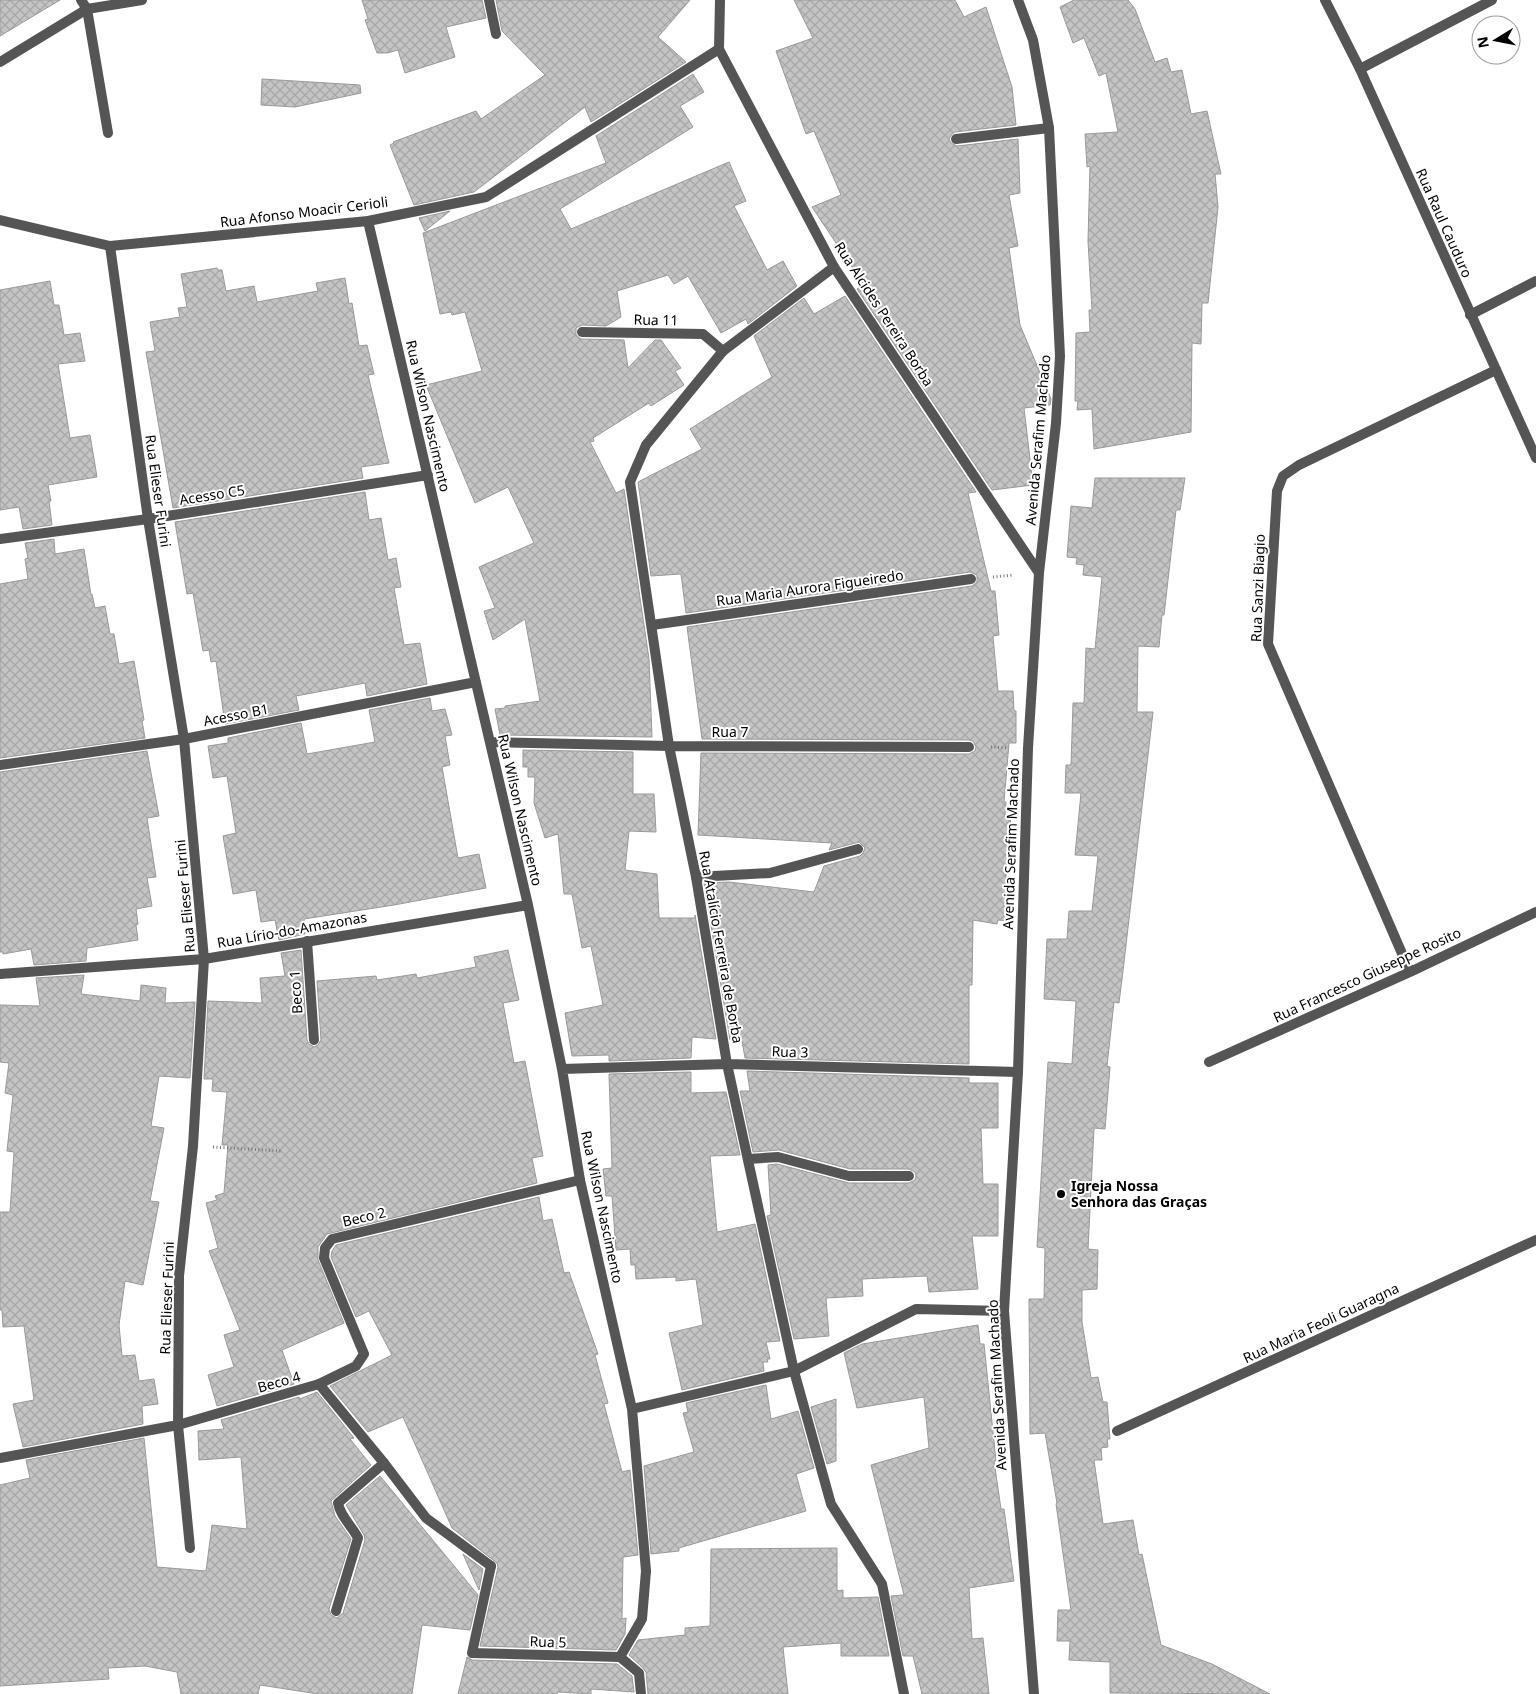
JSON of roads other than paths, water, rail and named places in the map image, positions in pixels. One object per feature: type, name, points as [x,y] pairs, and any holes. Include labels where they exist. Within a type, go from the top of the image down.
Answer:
[{"type":"street","points":[[0,62],[84,4],[142,0]]},
{"type":"street","points":[[489,0],[496,34]]},
{"type":"street","name":"Rua Alcides Pereira Borba","points":[[720,0],[719,49],[834,267],[1040,573]]},
{"type":"street","name":"Avenida Serafim Machado","points":[[1018,0],[1033,40],[1049,128],[1060,356],[1056,423],[1040,573],[1028,748],[1018,1072],[1004,1310],[1034,1694]]},
{"type":"street","name":"Rua Raul Cauduro","points":[[1325,0],[1360,70],[1536,458]]},
{"type":"street","points":[[1360,70],[1492,0]]},
{"type":"street","points":[[84,4],[108,133]]},
{"type":"street","name":"Rua Afonso Moacir Cerioli","points":[[0,220],[110,246],[368,221],[486,197],[719,49]]},
{"type":"street","points":[[956,139],[1049,128]]},
{"type":"street","name":"Rua Wilson Nascimento","points":[[368,221],[528,905],[562,1070],[580,1180],[632,1409],[646,1571],[642,1620],[620,1658]]},
{"type":"street","name":"Rua Elieser Furini","points":[[110,246],[148,519],[184,739],[204,959],[193,1146],[179,1276],[178,1426],[190,1548]]},
{"type":"street","name":"Rua Atalício Ferreira de Borba","points":[[834,267],[723,351],[646,445],[630,482],[669,746],[696,877],[727,1064],[794,1371],[832,1504],[882,1584],[904,1694]]},
{"type":"street","points":[[1470,315],[1536,281]]},
{"type":"street","name":"Rua 11","points":[[582,332],[704,334],[723,351]]},
{"type":"street","name":"Rua Sanzi Biagio","points":[[1410,972],[1268,644],[1276,492],[1283,476],[1299,465],[1496,370]]},
{"type":"street","name":"Acesso C5","points":[[0,539],[148,519],[428,475]]},
{"type":"street","name":"Rua Maria Aurora Figueiredo","points":[[652,625],[971,579]]},
{"type":"street","name":"Acesso B1","points":[[0,764],[184,739],[476,682]]},
{"type":"street","name":"Rua 7","points":[[490,742],[669,746],[969,747]]},
{"type":"street","points":[[696,877],[770,873],[858,849]]},
{"type":"street","name":"Rua Lírio-do-Amazonas","points":[[0,974],[204,959],[528,905]]},
{"type":"street","name":"Rua Francesco Giuseppe Rosito","points":[[1209,1062],[1410,972],[1536,912]]},
{"type":"street","name":"Beco 1","points":[[307,941],[314,1040]]},
{"type":"street","name":"Rua 3","points":[[562,1070],[727,1064],[1018,1072]]},
{"type":"street","points":[[748,1159],[778,1157],[849,1176],[909,1176]]},
{"type":"street","name":"Beco 2","points":[[319,1384],[356,1366],[364,1354],[324,1258],[325,1248],[332,1239],[580,1180]]},
{"type":"street","name":"Rua Maria Feoli Guaragna","points":[[1118,1431],[1536,1240]]},
{"type":"street","points":[[632,1409],[794,1371],[916,1309],[1004,1310]]},
{"type":"street","name":"Beco 4","points":[[0,1458],[178,1426],[319,1384],[426,1518],[491,1566]]},
{"type":"street","points":[[336,1611],[358,1538],[339,1510],[338,1503],[384,1464]]},
{"type":"street","name":"Rua 5","points":[[491,1566],[472,1653],[620,1658]]},
{"type":"street","points":[[620,1658],[639,1673],[641,1694]]},
{"type":"place","name":"Igreja Nossa Senhora das Graças","points":[[1061,1194]]}]
